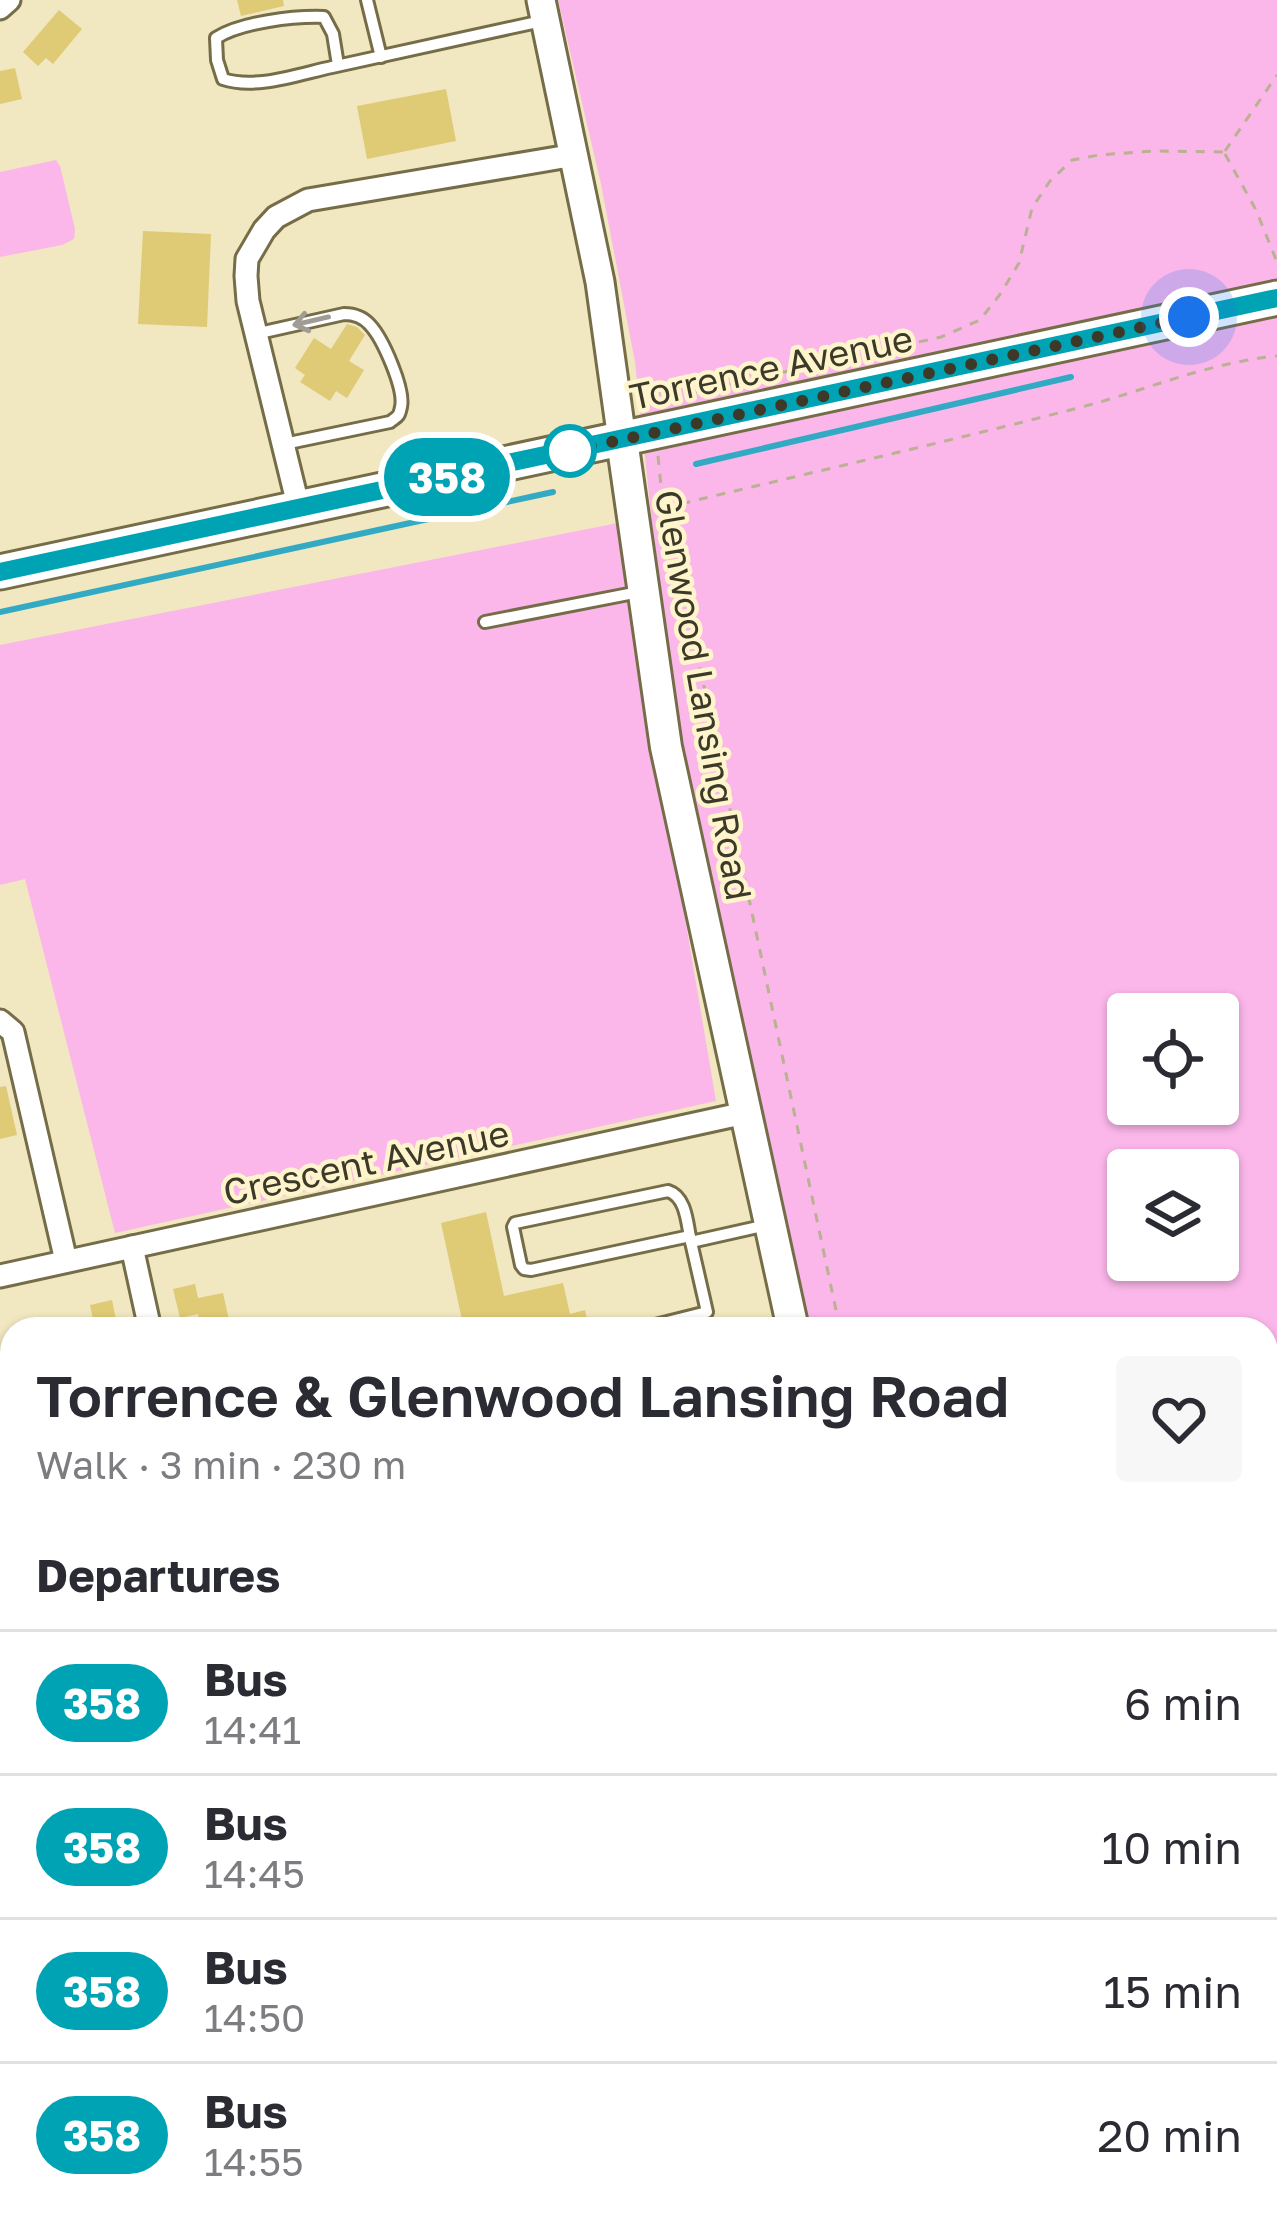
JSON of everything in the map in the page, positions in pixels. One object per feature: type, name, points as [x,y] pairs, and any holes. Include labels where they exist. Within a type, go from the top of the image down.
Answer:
[{"type":"main road","name":"Torrence Avenue","points":[[0,572],[1277,298]]},
{"type":"main road","name":"Glenwood Lansing Road","points":[[622,440],[666,747],[790,1317]]},
{"type":"street","points":[[0,8],[9,0]]},
{"type":"street","name":"Glenwood Lansing Road","points":[[543,10],[600,282],[622,440]]},
{"type":"street","points":[[299,509],[248,301],[248,259],[264,230],[276,217],[308,200],[575,155]]},
{"type":"street","points":[[0,1021],[13,1032],[66,1261]]},
{"type":"street","name":"Crescent Avenue","points":[[0,1276],[746,1113]]},
{"type":"street","points":[[132,1247],[147,1317]]},
{"type":"lane","points":[[368,0],[380,57]]},
{"type":"lane","points":[[338,65],[333,34],[324,16],[229,30],[216,38],[223,79],[238,84],[338,65],[380,57],[543,10]]},
{"type":"lane","points":[[255,334],[354,314],[370,324],[401,394],[398,416],[390,422],[284,445]]},
{"type":"lane","points":[[485,622],[642,591]]},
{"type":"lane","points":[[687,1317],[707,1312],[691,1239],[681,1199],[675,1193],[515,1223],[521,1265],[531,1270],[691,1239],[770,1225]]},
{"type":"path","points":[[1224,152],[1277,75]]},
{"type":"path","points":[[652,395],[656,391],[681,395],[941,337],[980,320],[1001,293],[1018,263],[1032,208],[1072,160],[1153,151],[1224,152]]},
{"type":"path","points":[[1224,152],[1256,210],[1277,262]]},
{"type":"path","points":[[664,508],[1103,402],[1192,371],[1277,356]]},
{"type":"path","points":[[659,465],[670,551],[701,672],[837,1317]]},
{"type":"shaded area","points":[[558,0],[1277,0],[1277,1317],[804,1317],[693,799],[653,533],[635,362],[601,184]]},
{"type":"shaded area","points":[[56,160],[74,239],[0,257],[0,172]]},
{"type":"shaded area","points":[[618,523],[716,1101],[115,1233],[25,879],[0,885],[0,645]]},
{"type":"building","points":[[237,0],[283,0],[284,6],[241,16]]},
{"type":"building","points":[[59,10],[82,29],[53,64],[46,58],[38,66],[23,52]]},
{"type":"building","points":[[15,68],[22,99],[0,104],[0,71]]},
{"type":"building","points":[[446,89],[456,141],[367,159],[357,106]]},
{"type":"building","points":[[143,231],[211,234],[207,327],[138,324]]},
{"type":"building","points":[[347,324],[365,335],[349,361],[364,370],[347,398],[336,391],[330,401],[300,382],[305,375],[295,368],[314,338],[331,349]]},
{"type":"building","points":[[6,1086],[17,1135],[0,1139],[0,1087]]},
{"type":"building","points":[[486,1212],[504,1296],[563,1283],[570,1314],[585,1310],[586,1317],[461,1317],[441,1223]]},
{"type":"building","points":[[195,1284],[198,1298],[223,1293],[228,1317],[180,1317],[173,1289]]},
{"type":"building","points":[[112,1300],[116,1317],[92,1317],[90,1305]]},
{"type":"waterway","points":[[696,464],[1071,377]]},
{"type":"waterway","points":[[0,612],[553,492]]},
{"type":"bus line","name":"358","points":[[0,572],[1277,298]]},
{"type":"route","points":[[570,451],[1189,317]]}]
